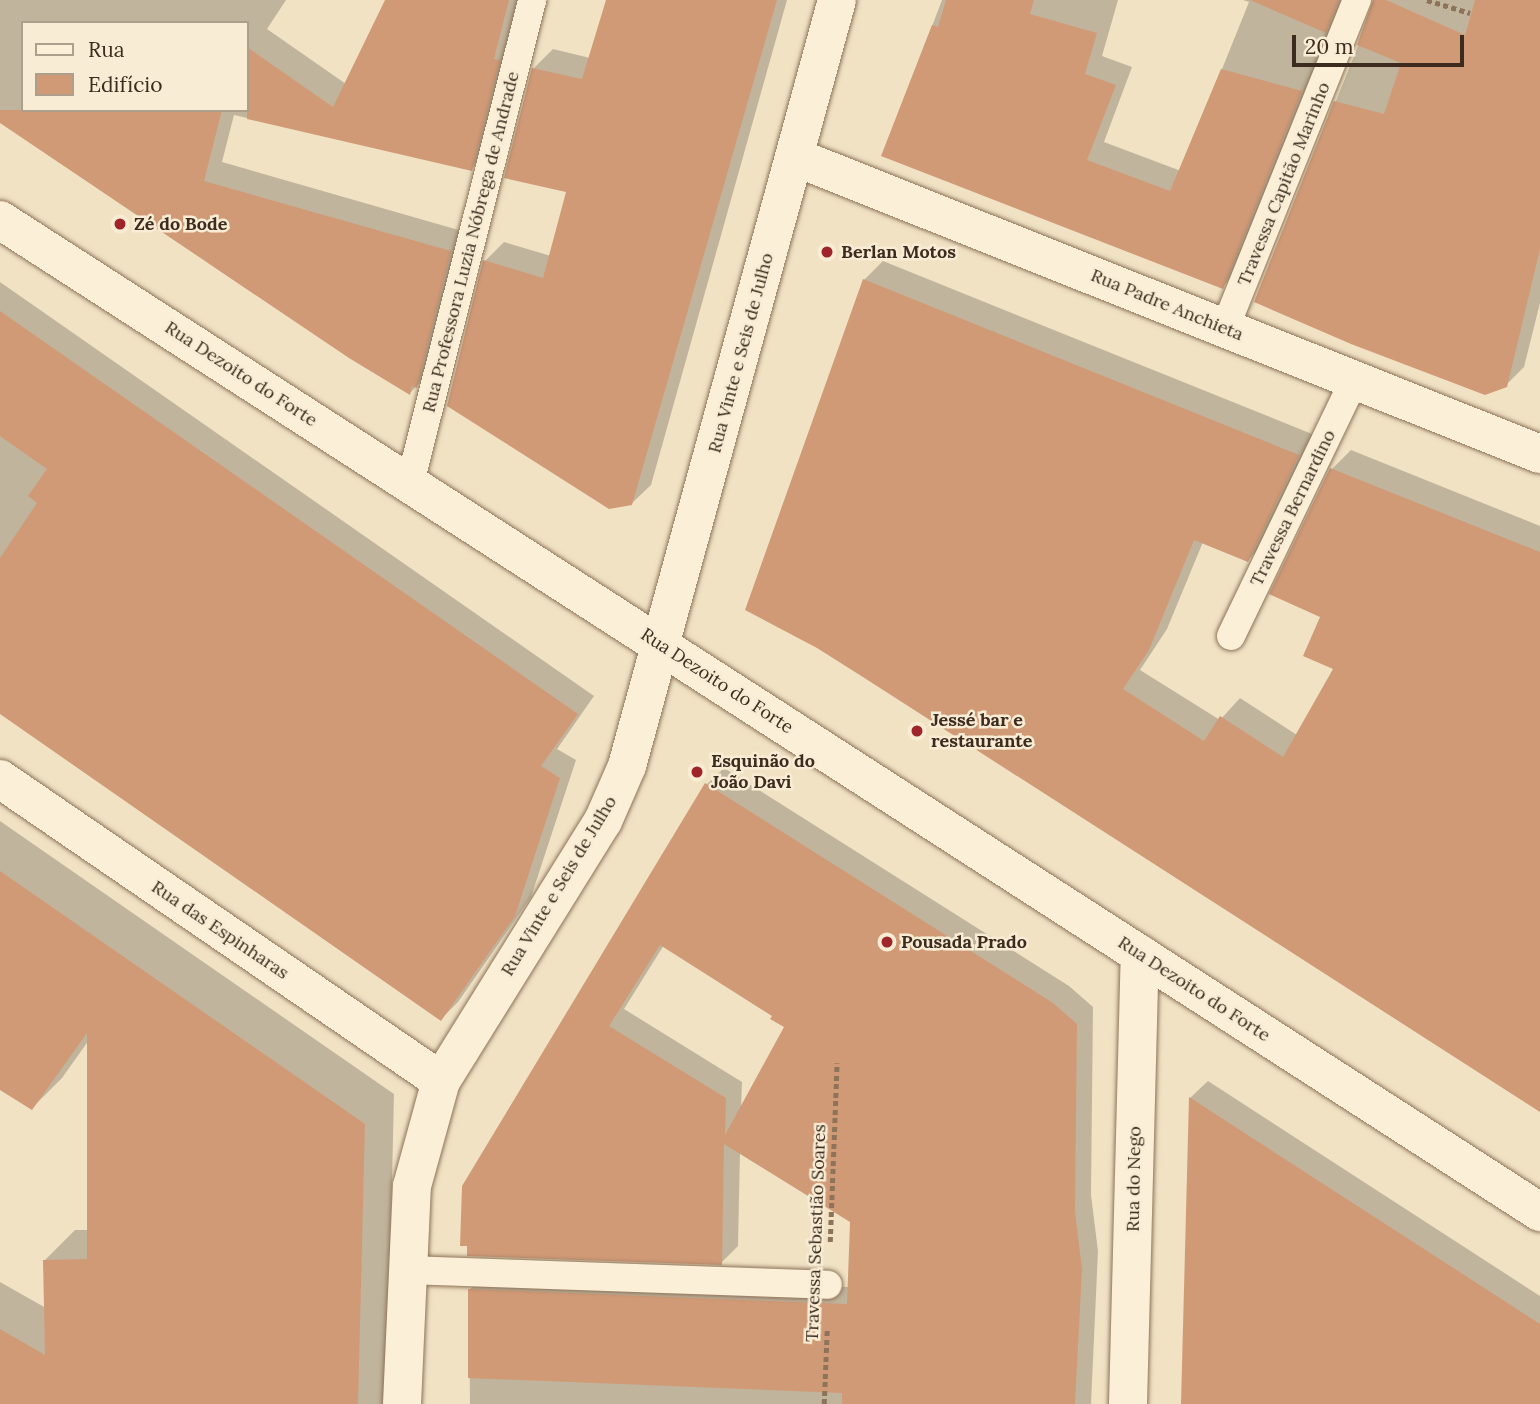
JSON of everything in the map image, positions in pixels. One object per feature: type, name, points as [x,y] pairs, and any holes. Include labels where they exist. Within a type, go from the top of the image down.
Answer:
[{"type":"street","name":"Rua Vinte e Seis de Julho","points":[[402,1404],[412,1186],[441,1081],[603,821],[627,765],[837,0]]},
{"type":"street","name":"Rua Padre Anchieta","points":[[795,157],[1540,454]]},
{"type":"street","name":"Rua Dezoito do Forte","points":[[0,219],[1540,1212]]},
{"type":"street","name":"Rua das Espinharas","points":[[0,779],[441,1081]]},
{"type":"street","name":"Rua do Nego","points":[[1128,1404],[1140,954]]},
{"type":"lane","name":"Rua Professora Luzia Nóbrega de Andrade","points":[[410,483],[532,0]]},
{"type":"lane","name":"Travessa Capitão Marinho","points":[[1225,328],[1357,0]]},
{"type":"lane","name":"Travessa Bernardino","points":[[1231,636],[1354,380]]},
{"type":"lane","points":[[407,1270],[828,1285]]},
{"type":"path","points":[[1427,0],[1470,13]]},
{"type":"path","name":"Travessa Sebastião Soares","points":[[824,1404],[837,1063]]},
{"type":"building","points":[[385,0],[509,0],[494,59],[500,60],[472,171],[247,119],[248,48],[333,107]]},
{"type":"building","points":[[606,0],[777,0],[632,505],[609,509],[447,406],[483,260],[543,278],[566,192],[504,178],[532,68],[582,79]]},
{"type":"building","points":[[946,0],[1034,0],[1030,14],[1097,33],[1085,74],[1116,85],[1087,160],[1170,191],[1221,69],[1302,91],[1223,289],[881,156],[932,25],[938,27]]},
{"type":"building","points":[[1250,0],[1339,0],[1326,33]]},
{"type":"building","points":[[1373,0],[1386,0],[1465,35],[1475,0],[1540,0],[1540,249],[1507,387],[1485,395],[1351,344],[1254,302],[1334,101],[1384,114],[1401,63],[1357,45]]},
{"type":"building","points":[[0,110],[221,112],[204,181],[451,251],[417,388],[412,386],[410,395],[349,358],[0,123]]},
{"type":"building","points":[[863,279],[1299,455],[1248,562],[1194,540],[1149,650],[1123,689],[1204,741],[1220,716],[1283,757],[1333,669],[1303,656],[1320,617],[1269,594],[1330,468],[1540,552],[1540,1112],[817,648],[745,610]]},
{"type":"building","points":[[0,311],[578,714],[541,766],[560,778],[515,916],[441,1021],[0,714],[0,558],[37,503],[28,496],[47,469],[0,436]]},
{"type":"building","points":[[705,783],[1053,1003],[1077,1024],[1075,1212],[1082,1269],[1075,1404],[842,1404],[842,1393],[468,1378],[468,1289],[847,1304],[850,1222],[724,1144],[722,1265],[467,1256],[467,1246],[460,1246],[462,1186]],"holes":[[[660,945],[772,1016],[770,1019],[784,1027],[725,1135],[726,1098],[609,1026]]]},
{"type":"building","points":[[0,871],[365,1124],[358,1404],[0,1404],[0,1329],[45,1355],[43,1260],[87,1259],[87,1033],[32,1110],[0,1090]]},
{"type":"building","points":[[1189,1097],[1540,1324],[1540,1404],[1181,1404]]},
{"type":"place","name":"Zé do Bode","points":[[120,224]]},
{"type":"place","name":"Berlan Motos","points":[[827,252]]},
{"type":"place","name":"Jessé bar e restaurante","points":[[917,731]]},
{"type":"place","name":"Esquinão do João Davi","points":[[697,772]]},
{"type":"place","name":"Pousada Prado","points":[[887,942]]}]
